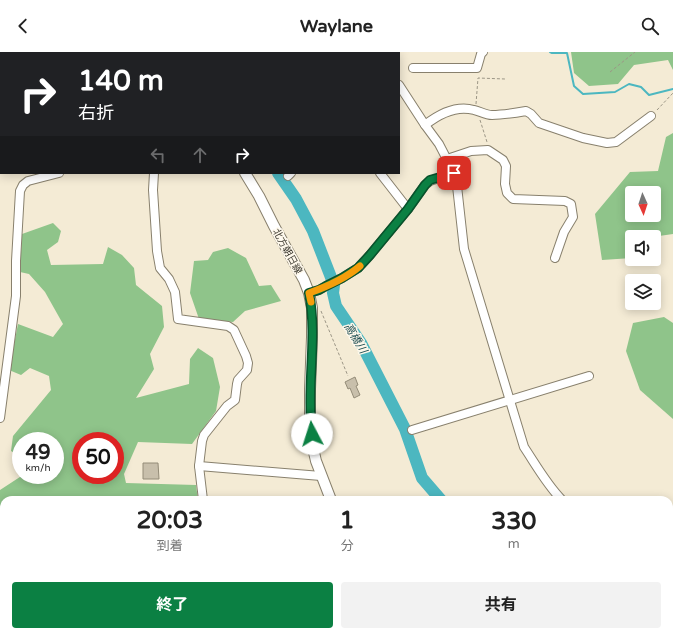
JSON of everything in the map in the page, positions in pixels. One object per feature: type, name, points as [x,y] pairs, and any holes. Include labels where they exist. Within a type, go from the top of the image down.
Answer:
[{"type":"main road","name":"北方朝日線","points":[[246,174],[304,280],[309,293],[312,308],[310,421],[316,461],[329,496]]},
{"type":"street","points":[[413,68],[477,68],[480,54],[482,52]]},
{"type":"street","points":[[400,87],[439,144],[454,173],[457,186],[464,249],[524,447],[559,496]]},
{"type":"street","points":[[425,125],[436,117],[454,110],[465,108],[491,115],[526,111],[539,123],[583,138],[607,143],[616,142],[651,116]]},
{"type":"street","points":[[447,158],[471,151],[488,150],[503,160],[506,166],[505,184],[507,193],[513,199],[565,201],[571,204],[573,217],[564,232],[555,258]]},
{"type":"street","points":[[309,293],[319,290],[358,268],[369,257],[430,180],[454,173]]},
{"type":"street","points":[[0,418],[16,296],[16,261],[20,191],[23,185],[28,181],[55,174]]},
{"type":"street","points":[[154,174],[153,190],[157,251],[160,268],[169,279],[175,292],[178,319],[228,326],[234,330],[248,363],[247,370],[238,380],[235,400],[227,406],[204,435],[199,466],[202,496]]},
{"type":"street","points":[[381,174],[408,209]]},
{"type":"street","points":[[412,430],[589,376]]},
{"type":"street","points":[[199,466],[321,476]]},
{"type":"path","points":[[610,72],[635,52]]},
{"type":"path","points":[[651,116],[673,93]]},
{"type":"path","points":[[321,310],[348,376]]},
{"type":"green space","points":[[571,52],[673,52],[673,70],[668,60],[634,65],[618,84],[589,86],[574,73]]},
{"type":"green space","points":[[673,133],[673,234],[661,236],[661,230],[625,230],[625,258],[602,260],[595,214],[630,172],[658,171],[666,137]]},
{"type":"green space","points":[[53,223],[61,231],[58,242],[47,250],[51,265],[103,264],[108,247],[122,255],[134,268],[136,285],[162,306],[164,327],[150,354],[154,369],[136,398],[189,384],[190,359],[198,348],[213,358],[220,387],[216,411],[192,444],[138,442],[124,474],[126,483],[196,485],[197,496],[0,496],[0,490],[12,482],[12,484],[64,484],[64,432],[16,432],[51,390],[49,376],[30,368],[21,375],[9,370],[18,324],[53,337],[63,324],[45,292],[29,274],[20,272],[22,234]]},
{"type":"green space","points":[[228,248],[246,258],[259,286],[271,285],[281,301],[245,311],[233,322],[199,319],[190,293],[194,261],[208,260],[213,252]]},
{"type":"green space","points":[[664,317],[673,323],[673,419],[640,390],[626,351],[633,323]]},
{"type":"building","points":[[355,377],[358,385],[356,386],[360,395],[354,398],[350,388],[348,389],[345,382]]},
{"type":"building","points":[[143,463],[158,463],[159,479],[143,479]]},
{"type":"waterway","points":[[550,52],[567,53],[574,86],[583,94],[615,92],[629,84],[641,87],[649,95],[673,89]]},
{"type":"waterway","name":"高橋川","points":[[279,174],[296,199],[313,231],[334,285],[333,293],[336,306],[361,343],[405,429],[422,478],[438,496]]},
{"type":"slow traffic","points":[[311,302],[309,293],[319,290],[342,278],[360,266]]},
{"type":"route","points":[[312,434],[310,421],[312,308],[309,293],[319,290],[358,268],[408,209],[430,180],[454,173]]}]
